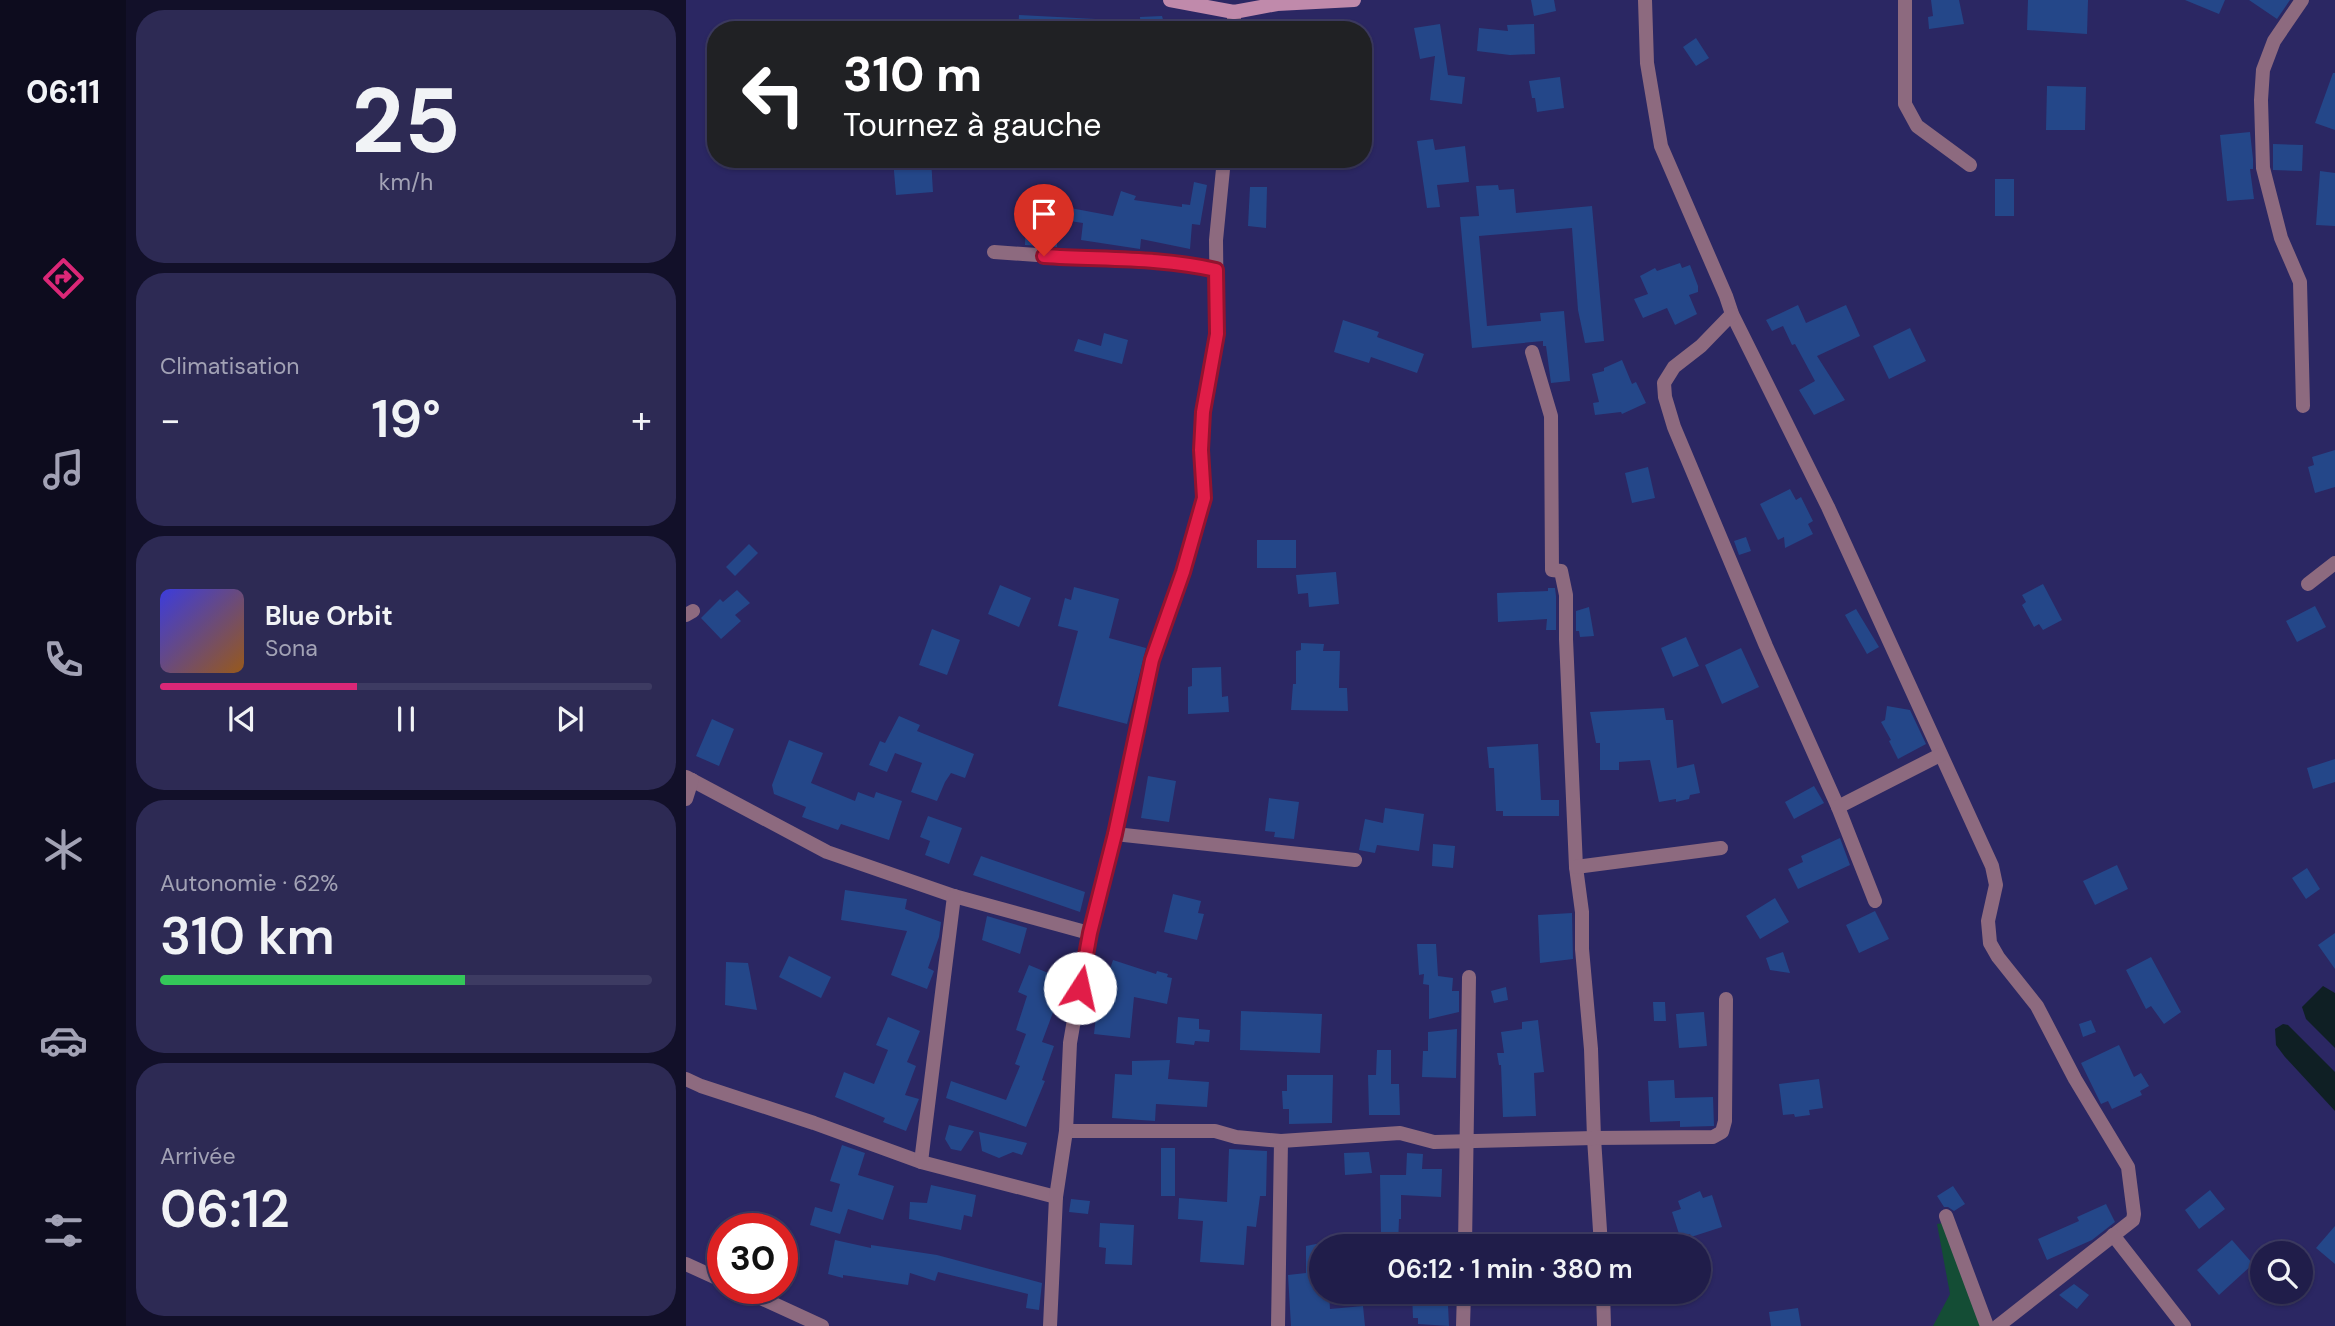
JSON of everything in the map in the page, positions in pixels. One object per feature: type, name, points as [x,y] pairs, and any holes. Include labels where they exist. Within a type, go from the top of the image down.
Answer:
[{"type":"street","points":[[1170,0],[1234,12],[1277,4],[1354,0]]},
{"type":"street","points":[[1645,0],[1647,63],[1661,146],[1732,314],[1828,507],[1992,866],[1996,885],[1988,921],[1990,943],[2037,1006],[2075,1079],[2127,1167],[2133,1220],[1998,1326]]},
{"type":"street","points":[[1905,0],[1905,104],[1917,126],[1970,165]]},
{"type":"street","points":[[2302,0],[2274,41],[2263,70],[2261,100],[2263,167],[2281,238],[2301,282],[2303,406]]},
{"type":"street","points":[[1234,12],[1234,21]]},
{"type":"street","points":[[1049,1326],[1056,1197],[1066,1131],[1070,1043],[1090,933],[1115,834],[1152,660],[1183,572],[1204,498],[1201,450],[1203,412],[1217,334],[1216,240],[1223,168]]},
{"type":"street","points":[[994,252],[1093,259],[1138,259],[1216,270]]},
{"type":"street","points":[[1732,314],[1701,346],[1674,367],[1664,383],[1665,397],[1679,440],[1838,807],[1875,901]]},
{"type":"street","points":[[1532,352],[1551,416],[1552,570],[1562,571],[1566,595],[1576,867],[1582,912],[1600,1234]]},
{"type":"street","points":[[2308,584],[2335,563]]},
{"type":"street","points":[[1838,807],[1940,755]]},
{"type":"street","points":[[686,799],[689,778],[827,852],[954,896],[1090,933]]},
{"type":"street","points":[[1115,834],[1355,860]]},
{"type":"street","points":[[1576,867],[1721,848]]},
{"type":"street","points":[[921,1162],[954,896]]},
{"type":"street","points":[[1465,1234],[1469,977]]},
{"type":"street","points":[[1066,1131],[1216,1131],[1236,1137],[1281,1141],[1400,1133],[1434,1143],[1713,1137],[1722,1132],[1725,1121],[1726,999]]},
{"type":"street","points":[[686,1079],[921,1162],[1056,1197]]},
{"type":"street","points":[[1278,1326],[1281,1141]]},
{"type":"street","points":[[1946,1216],[1987,1326]]},
{"type":"street","points":[[2113,1235],[2184,1326]]},
{"type":"street","points":[[686,1264],[707,1274]]},
{"type":"street","points":[[765,1304],[792,1320],[822,1326]]},
{"type":"street","points":[[1463,1326],[1464,1304]]},
{"type":"street","points":[[1603,1304],[1604,1326]]},
{"type":"green space","points":[[1948,1222],[1987,1326],[1933,1326],[1950,1294],[1937,1224]]},
{"type":"shaded area","points":[[2323,986],[2335,993],[2335,1048],[2306,1019],[2302,1007]]},
{"type":"shaded area","points":[[2283,1024],[2288,1025],[2335,1072],[2335,1111],[2276,1045],[2275,1029]]},
{"type":"building","points":[[1531,0],[1554,0],[1556,11],[1534,16]]},
{"type":"building","points":[[1931,0],[1959,0],[1964,24],[1929,29],[1928,17],[1933,16]]},
{"type":"building","points":[[2028,0],[2088,0],[2087,34],[2027,30]]},
{"type":"building","points":[[2185,0],[2225,0],[2219,14]]},
{"type":"building","points":[[2249,0],[2290,0],[2277,19]]},
{"type":"building","points":[[1019,15],[1096,19],[1096,21],[1019,21]]},
{"type":"building","points":[[1162,16],[1163,21],[1140,21],[1140,17]]},
{"type":"building","points":[[1440,24],[1448,75],[1465,77],[1462,104],[1430,100],[1435,56],[1420,59],[1414,28]]},
{"type":"building","points":[[1534,24],[1535,54],[1510,55],[1477,51],[1479,28],[1508,31],[1507,25]]},
{"type":"building","points":[[1696,38],[1709,58],[1696,66],[1683,47]]},
{"type":"building","points":[[2335,73],[2335,130],[2315,123]]},
{"type":"building","points":[[1560,77],[1564,108],[1537,112],[1529,81]]},
{"type":"building","points":[[2047,86],[2086,87],[2085,130],[2046,130]]},
{"type":"building","points":[[2250,132],[2253,169],[2250,169],[2254,199],[2227,201],[2220,135]]},
{"type":"building","points":[[1433,139],[1435,150],[1465,146],[1469,182],[1437,185],[1440,207],[1427,208],[1417,141]]},
{"type":"building","points":[[2273,144],[2303,145],[2302,171],[2273,170]]},
{"type":"building","points":[[894,168],[932,168],[933,192],[896,195]]},
{"type":"building","points":[[2320,171],[2335,173],[2335,226],[2316,225]]},
{"type":"building","points":[[1995,179],[2014,179],[2014,216],[1995,216]]},
{"type":"building","points":[[1194,182],[1207,185],[1200,225],[1192,224],[1190,249],[1141,239],[1140,249],[1081,240],[1083,223],[1063,220],[1065,207],[1113,216],[1121,191],[1136,196],[1134,200],[1182,207],[1182,204],[1190,205]]},
{"type":"building","points":[[1498,185],[1499,190],[1514,189],[1516,213],[1592,206],[1604,341],[1585,343],[1578,310],[1572,228],[1479,236],[1487,326],[1541,321],[1540,313],[1564,311],[1570,381],[1551,383],[1543,341],[1472,348],[1460,217],[1479,216],[1476,186]]},
{"type":"building","points":[[1250,187],[1267,187],[1266,228],[1248,226]]},
{"type":"building","points":[[1026,215],[1057,216],[1057,247],[1025,245]]},
{"type":"building","points":[[1680,263],[1682,268],[1690,265],[1698,286],[1698,292],[1689,295],[1697,314],[1675,325],[1667,308],[1643,318],[1634,299],[1648,294],[1640,276],[1655,268],[1657,271]]},
{"type":"building","points":[[1798,305],[1806,323],[1846,305],[1860,336],[1817,356],[1845,400],[1814,415],[1799,390],[1815,381],[1783,326],[1772,331],[1766,320]]},
{"type":"building","points":[[1343,320],[1379,332],[1377,337],[1424,354],[1417,373],[1371,357],[1369,363],[1334,352]]},
{"type":"building","points":[[1910,328],[1926,361],[1889,379],[1873,346]]},
{"type":"building","points":[[1104,333],[1128,340],[1122,364],[1074,351],[1078,339],[1101,346]]},
{"type":"building","points":[[1622,360],[1632,384],[1636,382],[1646,403],[1622,414],[1595,415],[1593,403],[1599,402],[1592,374],[1604,371],[1604,368]]},
{"type":"building","points":[[2335,450],[2335,487],[2315,493],[2308,467],[2314,465],[2312,457]]},
{"type":"building","points":[[1648,467],[1655,498],[1632,503],[1625,473]]},
{"type":"building","points":[[1790,489],[1796,500],[1801,497],[1813,521],[1808,524],[1813,534],[1785,548],[1784,537],[1778,540],[1760,504]]},
{"type":"building","points":[[1746,537],[1751,551],[1739,555],[1734,541]]},
{"type":"building","points":[[1257,540],[1296,540],[1296,568],[1257,568]]},
{"type":"building","points":[[749,544],[758,553],[735,576],[726,567]]},
{"type":"building","points":[[1336,572],[1339,604],[1309,607],[1308,593],[1298,594],[1296,575]]},
{"type":"building","points":[[2043,584],[2062,620],[2043,630],[2039,624],[2034,627],[2022,605],[2026,602],[2022,595]]},
{"type":"building","points":[[1000,585],[1031,598],[1019,627],[988,614]]},
{"type":"building","points":[[1074,587],[1119,599],[1109,638],[1146,648],[1127,724],[1058,706],[1078,631],[1058,626],[1065,598],[1071,600]]},
{"type":"building","points":[[1548,588],[1555,588],[1556,630],[1546,630],[1547,619],[1498,622],[1497,593],[1548,591]]},
{"type":"building","points":[[737,590],[750,603],[735,615],[741,621],[721,639],[701,618],[720,599],[723,602]]},
{"type":"building","points":[[2315,606],[2326,627],[2297,642],[2286,621]]},
{"type":"building","points":[[1589,607],[1594,636],[1580,637],[1579,631],[1576,631],[1576,611]]},
{"type":"building","points":[[1856,609],[1879,647],[1867,654],[1845,615]]},
{"type":"building","points":[[932,629],[960,640],[947,675],[919,665]]},
{"type":"building","points":[[1686,637],[1699,666],[1673,677],[1661,648]]},
{"type":"building","points":[[1301,643],[1324,644],[1323,651],[1340,651],[1339,688],[1347,688],[1348,711],[1291,710],[1293,684],[1296,684],[1296,651],[1301,650]]},
{"type":"building","points":[[1741,648],[1759,687],[1722,704],[1705,665]]},
{"type":"building","points":[[1221,667],[1222,697],[1228,696],[1229,712],[1188,714],[1188,687],[1192,686],[1192,668]]},
{"type":"building","points":[[1887,706],[1910,710],[1926,744],[1898,759],[1881,722],[1885,720]]},
{"type":"building","points":[[1664,708],[1666,720],[1673,720],[1677,768],[1694,764],[1700,793],[1676,802],[1676,799],[1659,802],[1650,760],[1619,762],[1619,770],[1600,770],[1600,743],[1596,743],[1590,712]]},
{"type":"building","points":[[899,716],[920,725],[917,731],[974,754],[965,778],[951,773],[937,801],[911,792],[922,763],[895,753],[887,772],[869,765],[880,741],[885,743]]},
{"type":"building","points":[[712,719],[734,729],[719,766],[696,756]]},
{"type":"building","points":[[789,740],[823,753],[811,783],[855,801],[858,792],[874,798],[876,792],[902,801],[889,840],[841,824],[838,830],[802,817],[806,807],[774,794],[772,785]]},
{"type":"building","points":[[1538,744],[1541,800],[1559,800],[1559,816],[1503,816],[1503,811],[1496,811],[1494,768],[1489,768],[1487,747]]},
{"type":"building","points":[[2335,759],[2335,782],[2313,789],[2307,768]]},
{"type":"building","points":[[1148,776],[1176,781],[1169,822],[1141,818]]},
{"type":"building","points":[[1814,786],[1824,803],[1794,819],[1785,802]]},
{"type":"building","points":[[1269,798],[1299,802],[1294,839],[1274,837],[1275,832],[1265,831]]},
{"type":"building","points":[[1385,808],[1424,814],[1419,851],[1377,845],[1375,853],[1359,850],[1365,819],[1383,823]]},
{"type":"building","points":[[928,816],[962,828],[949,864],[925,855],[930,841],[920,837]]},
{"type":"building","points":[[1840,838],[1850,865],[1798,889],[1788,869],[1803,862],[1801,856]]},
{"type":"building","points":[[1433,844],[1455,846],[1453,868],[1432,866]]},
{"type":"building","points":[[981,856],[1085,892],[1080,912],[973,875]]},
{"type":"building","points":[[2117,865],[2128,889],[2095,905],[2083,881]]},
{"type":"building","points":[[2307,868],[2320,889],[2306,899],[2292,878]]},
{"type":"building","points":[[845,890],[907,899],[905,909],[941,922],[939,937],[928,968],[934,971],[927,989],[891,975],[907,931],[841,920]]},
{"type":"building","points":[[1173,894],[1201,901],[1198,913],[1204,914],[1197,940],[1164,932]]},
{"type":"building","points":[[1775,898],[1789,922],[1760,939],[1746,916]]},
{"type":"building","points":[[1875,911],[1889,939],[1859,953],[1846,925]]},
{"type":"building","points":[[1572,913],[1573,959],[1540,963],[1538,915]]},
{"type":"building","points":[[987,916],[1027,928],[1020,954],[982,940]]},
{"type":"building","points":[[2335,933],[2335,969],[2318,945]]},
{"type":"building","points":[[1417,944],[1436,944],[1438,976],[1453,978],[1452,991],[1459,991],[1459,1012],[1429,1019],[1429,985],[1423,984],[1424,974],[1419,975]]},
{"type":"building","points":[[1783,952],[1790,973],[1770,970],[1766,958]]},
{"type":"building","points":[[789,956],[831,977],[821,998],[779,977]]},
{"type":"building","points":[[2151,957],[2181,1012],[2164,1024],[2151,1006],[2146,1009],[2126,970]]},
{"type":"building","points":[[1113,960],[1156,974],[1157,971],[1168,974],[1167,977],[1172,978],[1167,1004],[1134,997],[1130,1038],[1094,1034],[1098,998],[1090,996],[1094,984],[1104,987]]},
{"type":"building","points":[[726,962],[748,963],[757,1010],[725,1005]]},
{"type":"building","points":[[1029,965],[1065,980],[1042,1042],[1054,1046],[1042,1080],[1045,1081],[1026,1127],[946,1098],[951,1081],[1006,1100],[1020,1066],[1015,1064],[1026,1034],[1016,1030],[1027,996],[1018,992]]},
{"type":"building","points":[[1506,987],[1508,1000],[1494,1003],[1491,991]]},
{"type":"building","points":[[1653,1002],[1665,1002],[1666,1021],[1654,1021]]},
{"type":"building","points":[[1241,1011],[1322,1014],[1320,1053],[1240,1050]]},
{"type":"building","points":[[1704,1012],[1707,1046],[1679,1048],[1676,1014]]},
{"type":"building","points":[[888,1017],[920,1031],[907,1062],[916,1066],[905,1095],[919,1099],[906,1131],[883,1122],[885,1118],[835,1097],[844,1072],[874,1084],[888,1050],[876,1045]]},
{"type":"building","points":[[1178,1017],[1199,1019],[1199,1029],[1210,1030],[1209,1042],[1195,1041],[1194,1045],[1176,1043]]},
{"type":"building","points":[[1538,1020],[1544,1072],[1534,1073],[1536,1116],[1503,1117],[1501,1065],[1497,1053],[1504,1053],[1501,1032],[1522,1029],[1522,1022]]},
{"type":"building","points":[[2091,1020],[2096,1032],[2083,1037],[2079,1024]]},
{"type":"building","points":[[1457,1029],[1456,1078],[1422,1077],[1423,1051],[1428,1051],[1428,1032]]},
{"type":"building","points":[[2119,1045],[2134,1077],[2141,1073],[2149,1086],[2140,1091],[2142,1095],[2112,1109],[2108,1101],[2101,1104],[2081,1063]]},
{"type":"building","points":[[1377,1050],[1391,1050],[1391,1084],[1399,1084],[1400,1115],[1369,1115],[1368,1075],[1376,1075]]},
{"type":"building","points":[[1170,1060],[1168,1079],[1209,1082],[1207,1107],[1156,1104],[1155,1121],[1112,1118],[1115,1074],[1132,1075],[1132,1061]]},
{"type":"building","points":[[1287,1075],[1333,1075],[1332,1123],[1289,1124],[1289,1109],[1283,1109],[1282,1091],[1287,1091]]},
{"type":"building","points":[[1819,1079],[1823,1108],[1809,1110],[1810,1115],[1783,1115],[1779,1084]]},
{"type":"building","points":[[1674,1080],[1675,1098],[1713,1097],[1714,1126],[1680,1127],[1680,1121],[1650,1122],[1648,1081]]},
{"type":"building","points":[[949,1125],[974,1131],[961,1151],[951,1149],[945,1139]]},
{"type":"building","points":[[979,1132],[1027,1143],[1022,1155],[1013,1152],[999,1158],[982,1151]]},
{"type":"building","points":[[842,1145],[865,1153],[858,1175],[894,1186],[883,1220],[848,1209],[840,1234],[810,1225],[815,1207],[832,1212],[840,1184],[830,1181]]},
{"type":"building","points":[[1161,1148],[1175,1148],[1175,1196],[1161,1196]]},
{"type":"building","points":[[1229,1149],[1267,1151],[1266,1196],[1260,1196],[1256,1227],[1247,1226],[1244,1265],[1200,1262],[1203,1221],[1178,1219],[1179,1198],[1227,1202]]},
{"type":"building","points":[[1369,1152],[1372,1173],[1345,1175],[1344,1153]]},
{"type":"building","points":[[1407,1153],[1423,1154],[1422,1169],[1442,1169],[1441,1197],[1401,1195],[1398,1234],[1381,1234],[1380,1175],[1406,1175]]},
{"type":"building","points":[[931,1185],[976,1195],[972,1217],[964,1215],[961,1230],[909,1219],[910,1202],[927,1203]]},
{"type":"building","points":[[1953,1186],[1965,1204],[1954,1211],[1944,1207],[1937,1196]]},
{"type":"building","points":[[2210,1190],[2225,1209],[2199,1229],[2185,1210]]},
{"type":"building","points":[[1700,1191],[1703,1198],[1712,1195],[1722,1227],[1700,1234],[1679,1234],[1672,1212],[1681,1209],[1678,1201]]},
{"type":"building","points":[[1071,1199],[1090,1201],[1088,1214],[1069,1212]]},
{"type":"building","points":[[2106,1204],[2115,1222],[2092,1240],[2047,1260],[2038,1239],[2079,1221],[2077,1217]]},
{"type":"building","points":[[1100,1223],[1134,1225],[1132,1265],[1105,1264],[1106,1248],[1099,1247]]},
{"type":"building","points":[[2335,1226],[2335,1264],[2316,1248]]},
{"type":"building","points":[[835,1240],[871,1248],[871,1245],[937,1255],[1042,1283],[1039,1310],[1026,1308],[1028,1294],[938,1272],[935,1281],[910,1273],[908,1285],[828,1274]]},
{"type":"building","points":[[2232,1240],[2250,1261],[2250,1267],[2219,1295],[2197,1270]]},
{"type":"building","points":[[1309,1245],[1309,1304],[1330,1304],[1330,1309],[1363,1306],[1365,1326],[1291,1326],[1288,1275],[1306,1273],[1306,1246]]},
{"type":"building","points":[[2074,1284],[2089,1295],[2077,1309],[2059,1295]]},
{"type":"building","points":[[1412,1304],[1448,1305],[1449,1326],[1418,1324],[1418,1318],[1413,1318]]},
{"type":"building","points":[[1798,1308],[1801,1326],[1771,1326],[1769,1312]]},
{"type":"route","points":[[1044,256],[1138,259],[1216,270],[1217,334],[1203,412],[1201,450],[1204,498],[1183,572],[1152,660],[1080,988]]}]
